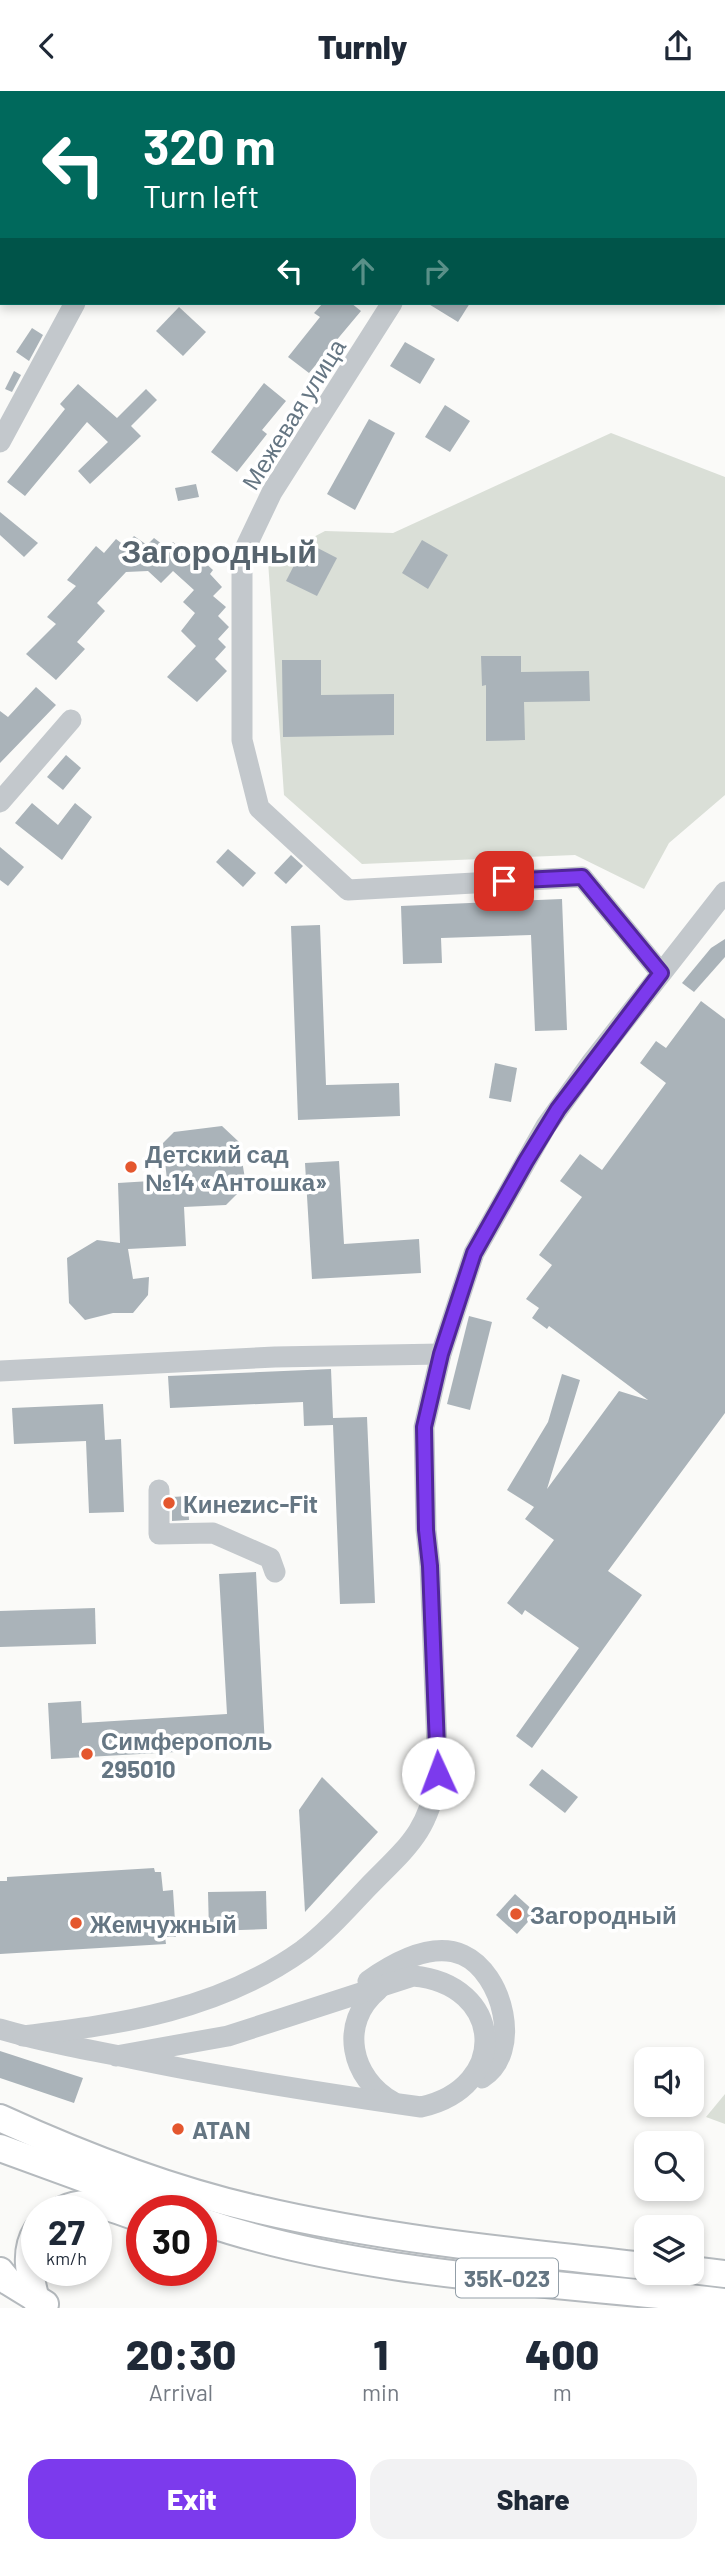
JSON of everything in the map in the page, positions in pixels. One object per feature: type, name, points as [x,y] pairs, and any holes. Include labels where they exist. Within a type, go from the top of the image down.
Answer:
[{"type":"main road","name":"35К-023","points":[[0,2118],[51,2142],[188,2191],[256,2209],[484,2247],[634,2265]]},
{"type":"main road","points":[[0,2148],[129,2195]]},
{"type":"main road","name":"35К-023","points":[[217,2225],[290,2245],[419,2269],[725,2302]]},
{"type":"main road","points":[[217,2243],[282,2261],[425,2285],[640,2308]]},
{"type":"main road","points":[[0,2271],[9,2282],[45,2304]]},
{"type":"main road","points":[[704,2272],[725,2274]]},
{"type":"main road","points":[[37,2286],[45,2304]]},
{"type":"street","points":[[0,442],[74,305]]},
{"type":"street","name":"Межевая улица","points":[[391,305],[272,492],[242,555],[242,740],[259,808],[348,890],[582,877],[661,973]]},
{"type":"street","points":[[0,802],[71,720]]},
{"type":"street","points":[[23,2036],[89,2028],[211,2001],[303,1950],[326,1931],[418,1836],[432,1806],[438,1773],[430,1566],[426,1530],[424,1427],[441,1354],[474,1253],[526,1161],[577,1083],[725,893]]},
{"type":"street","points":[[0,1371],[275,1357],[441,1354]]},
{"type":"street","points":[[159,1490],[159,1534],[213,1533],[270,1558],[275,1572]]},
{"type":"street","points":[[0,2029],[251,2083],[421,2107],[445,2102],[489,2073],[501,2049],[505,2021],[499,1994],[484,1971],[462,1954],[436,1951],[406,1959],[385,1969],[348,1999]]},
{"type":"street","points":[[116,2056],[228,2036],[414,1976],[436,1978],[457,1987],[473,2004],[483,2024],[485,2047],[479,2070],[465,2088]]},
{"type":"street","points":[[391,1982],[375,1992],[362,2007],[355,2025],[353,2045],[357,2064],[366,2081],[380,2095],[397,2104]]},
{"type":"shaded area","points":[[611,433],[725,477],[725,795],[669,843],[644,889],[575,855],[362,864],[284,795],[268,561],[325,531],[393,533]]},
{"type":"shaded area","points":[[725,2094],[725,2124],[706,2117]]},
{"type":"building","points":[[321,305],[354,305],[361,311],[309,373],[288,357],[320,317],[314,313]]},
{"type":"building","points":[[430,305],[469,305],[458,322]]},
{"type":"building","points":[[179,307],[206,332],[183,356],[156,331]]},
{"type":"building","points":[[32,328],[43,335],[29,361],[16,352]]},
{"type":"building","points":[[405,342],[435,359],[420,384],[390,366]]},
{"type":"building","points":[[14,371],[21,375],[12,392],[5,389]]},
{"type":"building","points":[[264,383],[286,401],[262,430],[267,434],[237,472],[211,452]]},
{"type":"building","points":[[78,384],[117,418],[146,389],[157,400],[131,426],[141,436],[90,484],[78,471],[108,442],[87,422],[25,496],[7,482],[65,409],[60,404]]},
{"type":"building","points":[[445,405],[470,421],[450,452],[425,437]]},
{"type":"building","points":[[369,419],[395,433],[355,510],[327,494]]},
{"type":"building","points":[[196,484],[199,497],[178,501],[175,488]]},
{"type":"building","points":[[0,512],[38,543],[24,557],[0,535]]},
{"type":"building","points":[[134,536],[147,545],[154,538],[167,548],[173,542],[186,554],[190,549],[213,570],[210,574],[222,587],[213,596],[226,607],[218,616],[229,627],[218,639],[226,647],[215,659],[227,671],[197,702],[167,677],[196,646],[181,631],[195,613],[183,602],[194,590],[173,571],[161,583],[148,571],[126,572],[97,603],[105,611],[77,642],[85,649],[56,680],[26,654],[56,624],[47,617],[76,586],[67,580],[96,546],[104,553],[116,539],[125,546]]},
{"type":"building","points":[[422,540],[448,555],[428,589],[402,573]]},
{"type":"building","points":[[306,542],[337,558],[317,596],[286,581]]},
{"type":"building","points":[[481,656],[521,656],[521,672],[589,671],[590,701],[524,702],[525,740],[486,741],[486,685],[482,686]]},
{"type":"building","points":[[282,660],[321,660],[321,695],[394,694],[394,735],[283,737]]},
{"type":"building","points":[[36,687],[56,705],[0,763],[0,711],[8,717]]},
{"type":"building","points":[[66,755],[81,768],[63,790],[47,777]]},
{"type":"building","points":[[32,803],[58,825],[75,803],[92,817],[62,860],[15,823]]},
{"type":"building","points":[[0,847],[24,867],[8,886],[0,880]]},
{"type":"building","points":[[228,849],[256,873],[243,887],[216,862]]},
{"type":"building","points":[[291,855],[303,866],[286,884],[274,873]]},
{"type":"building","points":[[562,899],[567,1030],[535,1031],[531,935],[441,938],[442,963],[403,964],[401,906]]},
{"type":"building","points":[[320,925],[326,1085],[399,1083],[400,1116],[298,1120],[291,926]]},
{"type":"building","points":[[725,939],[725,957],[694,992],[682,983],[711,948]]},
{"type":"building","points":[[701,1001],[725,1019],[725,1413],[608,1571],[642,1595],[532,1748],[516,1736],[579,1648],[525,1610],[522,1615],[507,1603],[554,1540],[525,1519],[534,1507],[507,1490],[548,1422],[562,1374],[580,1380],[547,1489],[619,1391],[648,1400],[549,1326],[547,1329],[532,1318],[539,1308],[526,1299],[552,1265],[539,1255],[582,1197],[560,1181],[580,1154],[602,1170],[666,1083],[640,1063],[656,1041],[666,1048]]},
{"type":"building","points":[[495,1063],[517,1068],[511,1102],[489,1098]]},
{"type":"building","points":[[222,1126],[239,1142],[246,1185],[226,1205],[184,1207],[186,1246],[128,1249],[133,1279],[149,1277],[148,1295],[133,1313],[113,1313],[85,1320],[69,1303],[67,1258],[97,1240],[120,1243],[118,1183],[167,1180],[163,1143],[174,1132]]},
{"type":"building","points":[[339,1161],[344,1244],[419,1239],[421,1273],[312,1279],[305,1163]]},
{"type":"building","points":[[469,1316],[492,1322],[470,1410],[447,1404]]},
{"type":"building","points":[[331,1369],[333,1418],[367,1417],[375,1603],[340,1604],[333,1425],[304,1426],[303,1402],[170,1408],[168,1376]]},
{"type":"building","points":[[103,1404],[105,1440],[121,1439],[124,1512],[89,1513],[86,1441],[14,1444],[12,1408]]},
{"type":"building","points":[[188,1496],[189,1520],[172,1521],[172,1497]]},
{"type":"building","points":[[256,1572],[265,1747],[51,1759],[48,1703],[81,1701],[82,1723],[227,1714],[219,1574]]},
{"type":"building","points":[[95,1608],[96,1644],[0,1647],[0,1611]]},
{"type":"building","points":[[542,1769],[578,1797],[565,1813],[529,1785]]},
{"type":"building","points":[[322,1777],[378,1832],[305,1912],[299,1810]]},
{"type":"building","points":[[154,1868],[155,1872],[161,1872],[163,1891],[173,1890],[176,1937],[165,1937],[166,1944],[0,1954],[0,1881],[7,1881],[7,1877]]},
{"type":"building","points":[[266,1891],[267,1929],[209,1931],[208,1892]]},
{"type":"building","name":"Загородный","points":[[515,1894],[536,1913],[517,1934],[496,1915]]},
{"type":"building","points":[[0,2051],[83,2078],[74,2103],[0,2078]]},
{"type":"place","name":"Детский сад №14 «Антошка»","points":[[131,1167]]},
{"type":"place","name":"Кинеzис-Fit","points":[[169,1503]]},
{"type":"place","name":"Симферополь 295010","points":[[87,1754]]},
{"type":"place","name":"Загородный","points":[[516,1914]]},
{"type":"place","name":"Жемчужный","points":[[76,1923]]},
{"type":"place","name":"ATAN","points":[[178,2129]]},
{"type":"district","name":"Загородный","points":[[219,550]]},
{"type":"route","points":[[438,1773],[430,1566],[426,1530],[424,1427],[441,1354],[474,1253],[546,1126],[661,973],[582,877],[504,881]]}]
